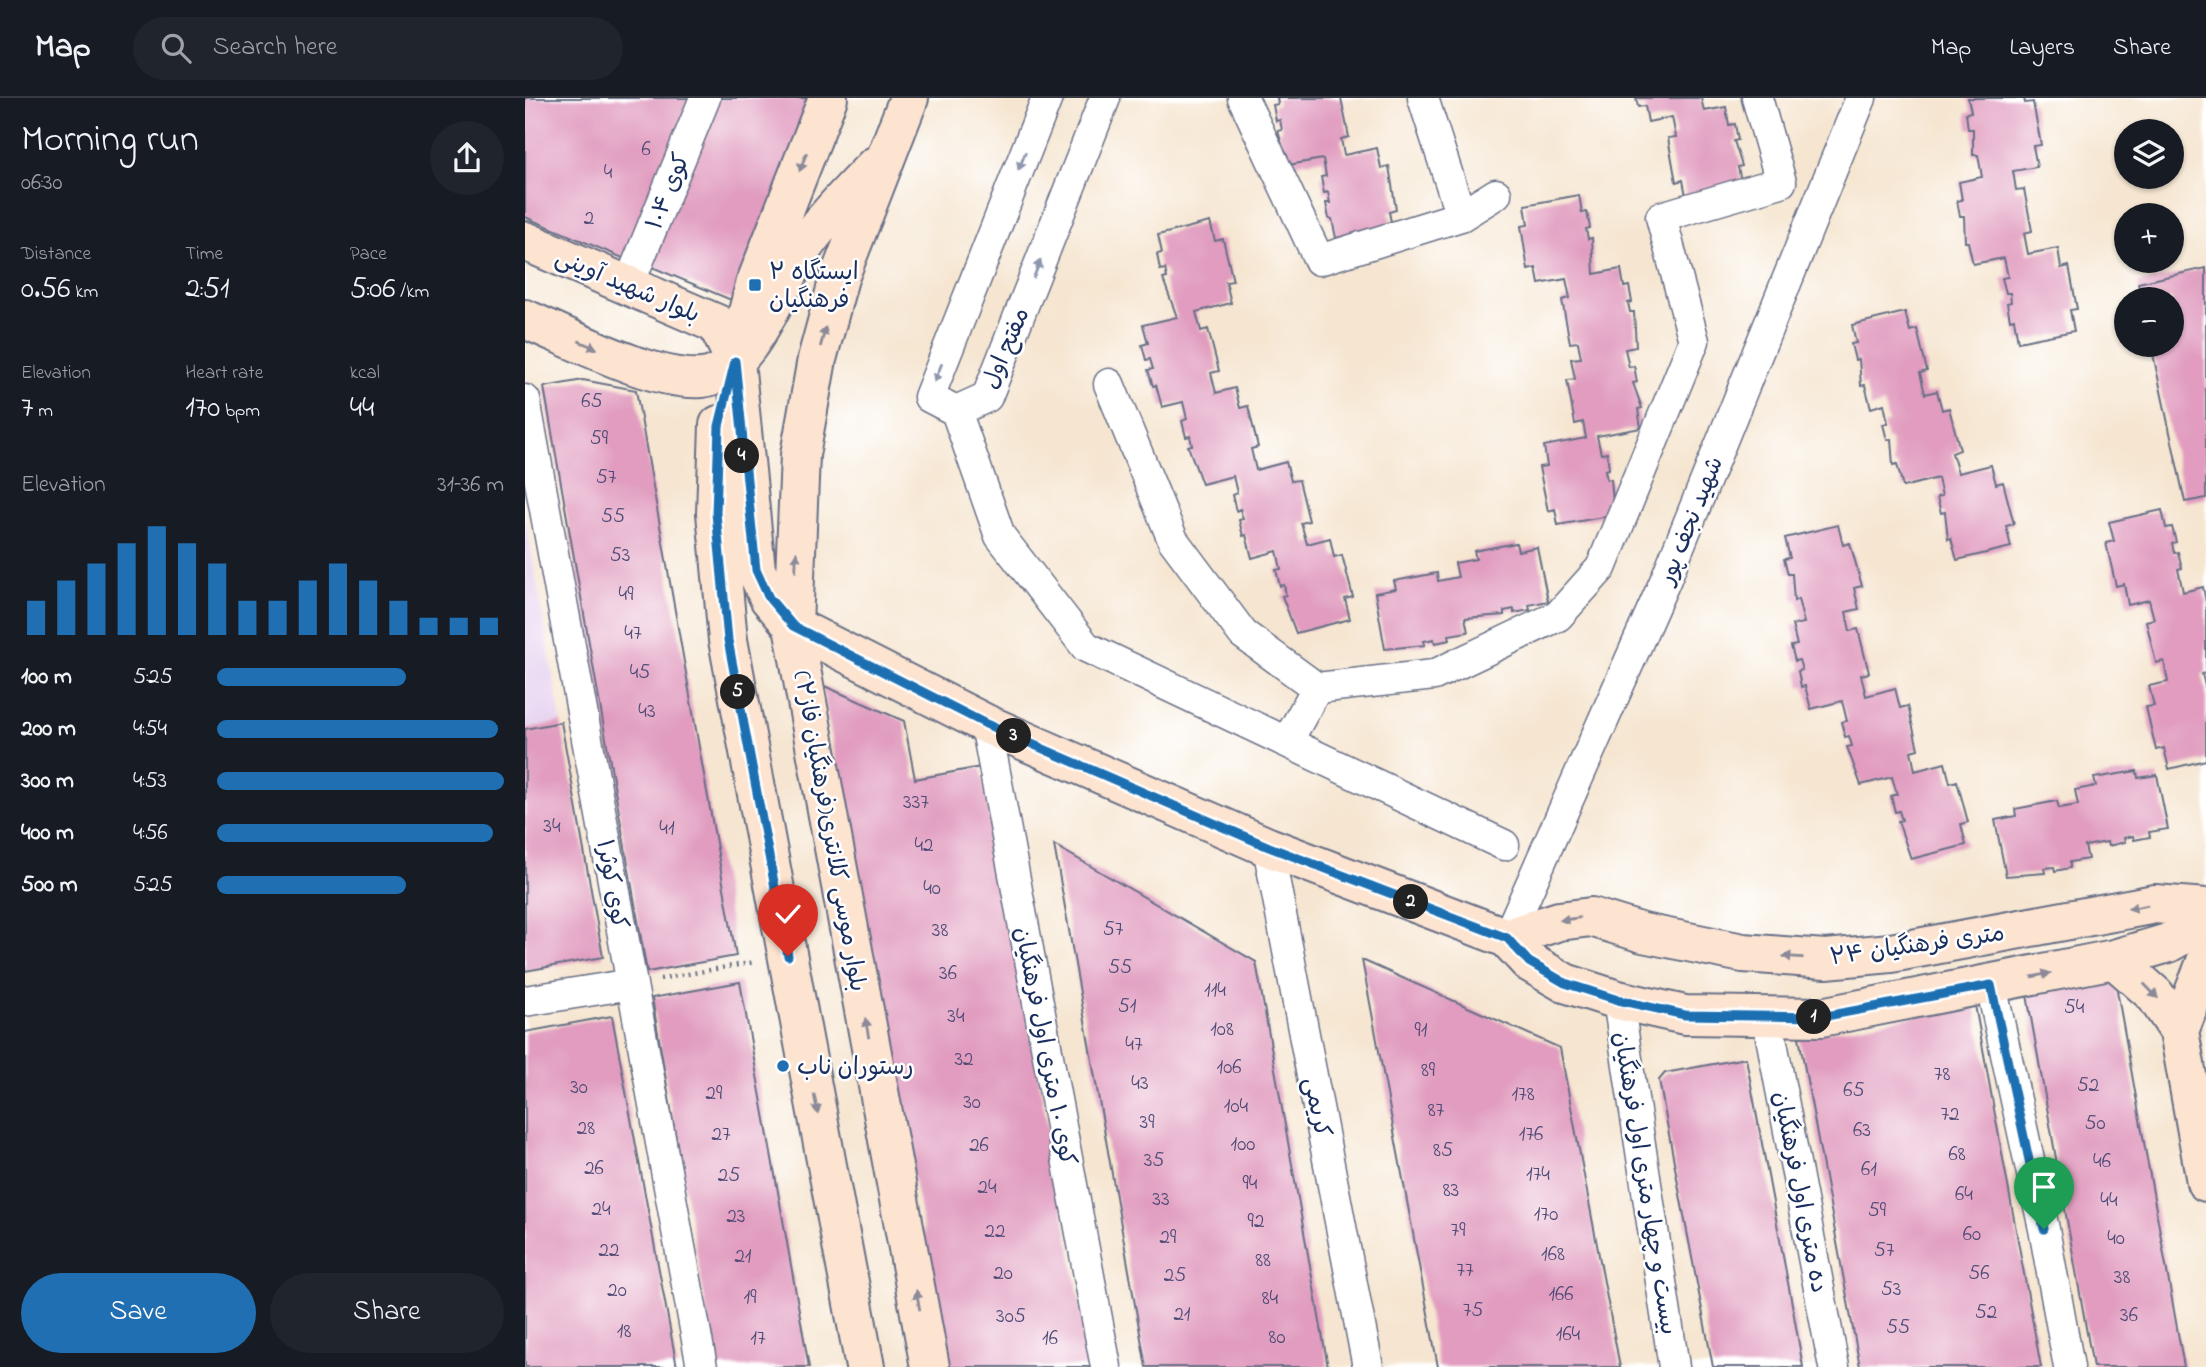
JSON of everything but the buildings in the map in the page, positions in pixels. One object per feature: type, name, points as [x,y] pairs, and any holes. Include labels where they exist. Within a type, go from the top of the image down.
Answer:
[{"type":"main road","points":[[828,98],[755,285],[719,426],[716,513],[728,640],[865,1367]]},
{"type":"main road","name":"بلوار موسی کلانتری(فرهنگیان فاز۲)","points":[[909,98],[839,278],[817,359],[804,424],[793,626],[930,1367]]},
{"type":"main road","points":[[525,319],[651,371],[701,378],[715,374],[735,361],[754,336],[805,244],[834,208],[884,158]]},
{"type":"main road","name":"بلوار شهید آوینی","points":[[525,241],[717,324],[735,361]]},
{"type":"main road","points":[[735,361],[756,570],[769,598],[793,626]]},
{"type":"main road","name":"۲۴ متری فرهنگیان","points":[[793,626],[986,724],[1269,847],[1507,938],[1529,962],[1565,983],[1618,1000],[1685,1015],[1821,1017],[2114,959],[2168,943],[2206,922]]},
{"type":"main road","name":"۲۴ متری فرهنگیان","points":[[1507,938],[1559,921],[1591,917],[1643,933],[1743,953],[1826,959],[1891,953],[2155,904],[2206,908]]},
{"type":"main road","points":[[2114,959],[2155,995],[2179,1031],[2206,1182]]},
{"type":"main road","points":[[2179,1031],[2206,962]]},
{"type":"street","name":"کوی ۱۰۴","points":[[629,284],[705,98]]},
{"type":"street","name":"مفتح اول","points":[[1047,98],[929,397],[956,411],[987,397],[1105,98]]},
{"type":"street","points":[[1243,98],[1319,260],[1461,216],[1496,194]]},
{"type":"street","points":[[1423,98],[1461,216]]},
{"type":"street","points":[[1109,384],[1173,540],[1243,634],[1317,688],[1434,675],[1558,616],[1601,568],[1694,341],[1661,217],[1781,182],[1757,98]]},
{"type":"street","name":"شهید نجف پور","points":[[1507,938],[1665,581],[1861,98]]},
{"type":"street","name":"کوی کوثر۱","points":[[525,400],[702,1367]]},
{"type":"street","points":[[956,411],[1000,536],[1086,647],[1504,845]]},
{"type":"street","points":[[1287,742],[1317,688]]},
{"type":"street","name":"کوی ۱۰ متری اول فرهنگیان","points":[[986,724],[1106,1367]]},
{"type":"street","name":"کریمی","points":[[1269,847],[1368,1367]]},
{"type":"street","points":[[525,1002],[632,984]]},
{"type":"street","points":[[1991,985],[2044,1229],[2069,1367]]},
{"type":"street","name":"بیست و چهار متری اول فرهنگیان","points":[[1618,1000],[1674,1367]]},
{"type":"street","name":"ده متری اول فرهنگیان","points":[[1767,1016],[1835,1367]]},
{"type":"path","points":[[632,984],[788,956]]},
{"type":"shaded area","points":[[525,516],[561,722],[525,729]]},
{"type":"place","name":"ایستگاه ۲ فرهنگیان","points":[[755,285]]},
{"type":"place","name":"رستوران ناب","points":[[783,1066]]},
{"type":"route","points":[[788,956],[728,640],[716,513],[719,426],[735,361],[742,457],[756,570],[769,598],[793,626],[986,724],[1269,847],[1507,938],[1529,962],[1565,983],[1618,1000],[1685,1015],[1821,1017],[1991,985],[2044,1229]]}]
